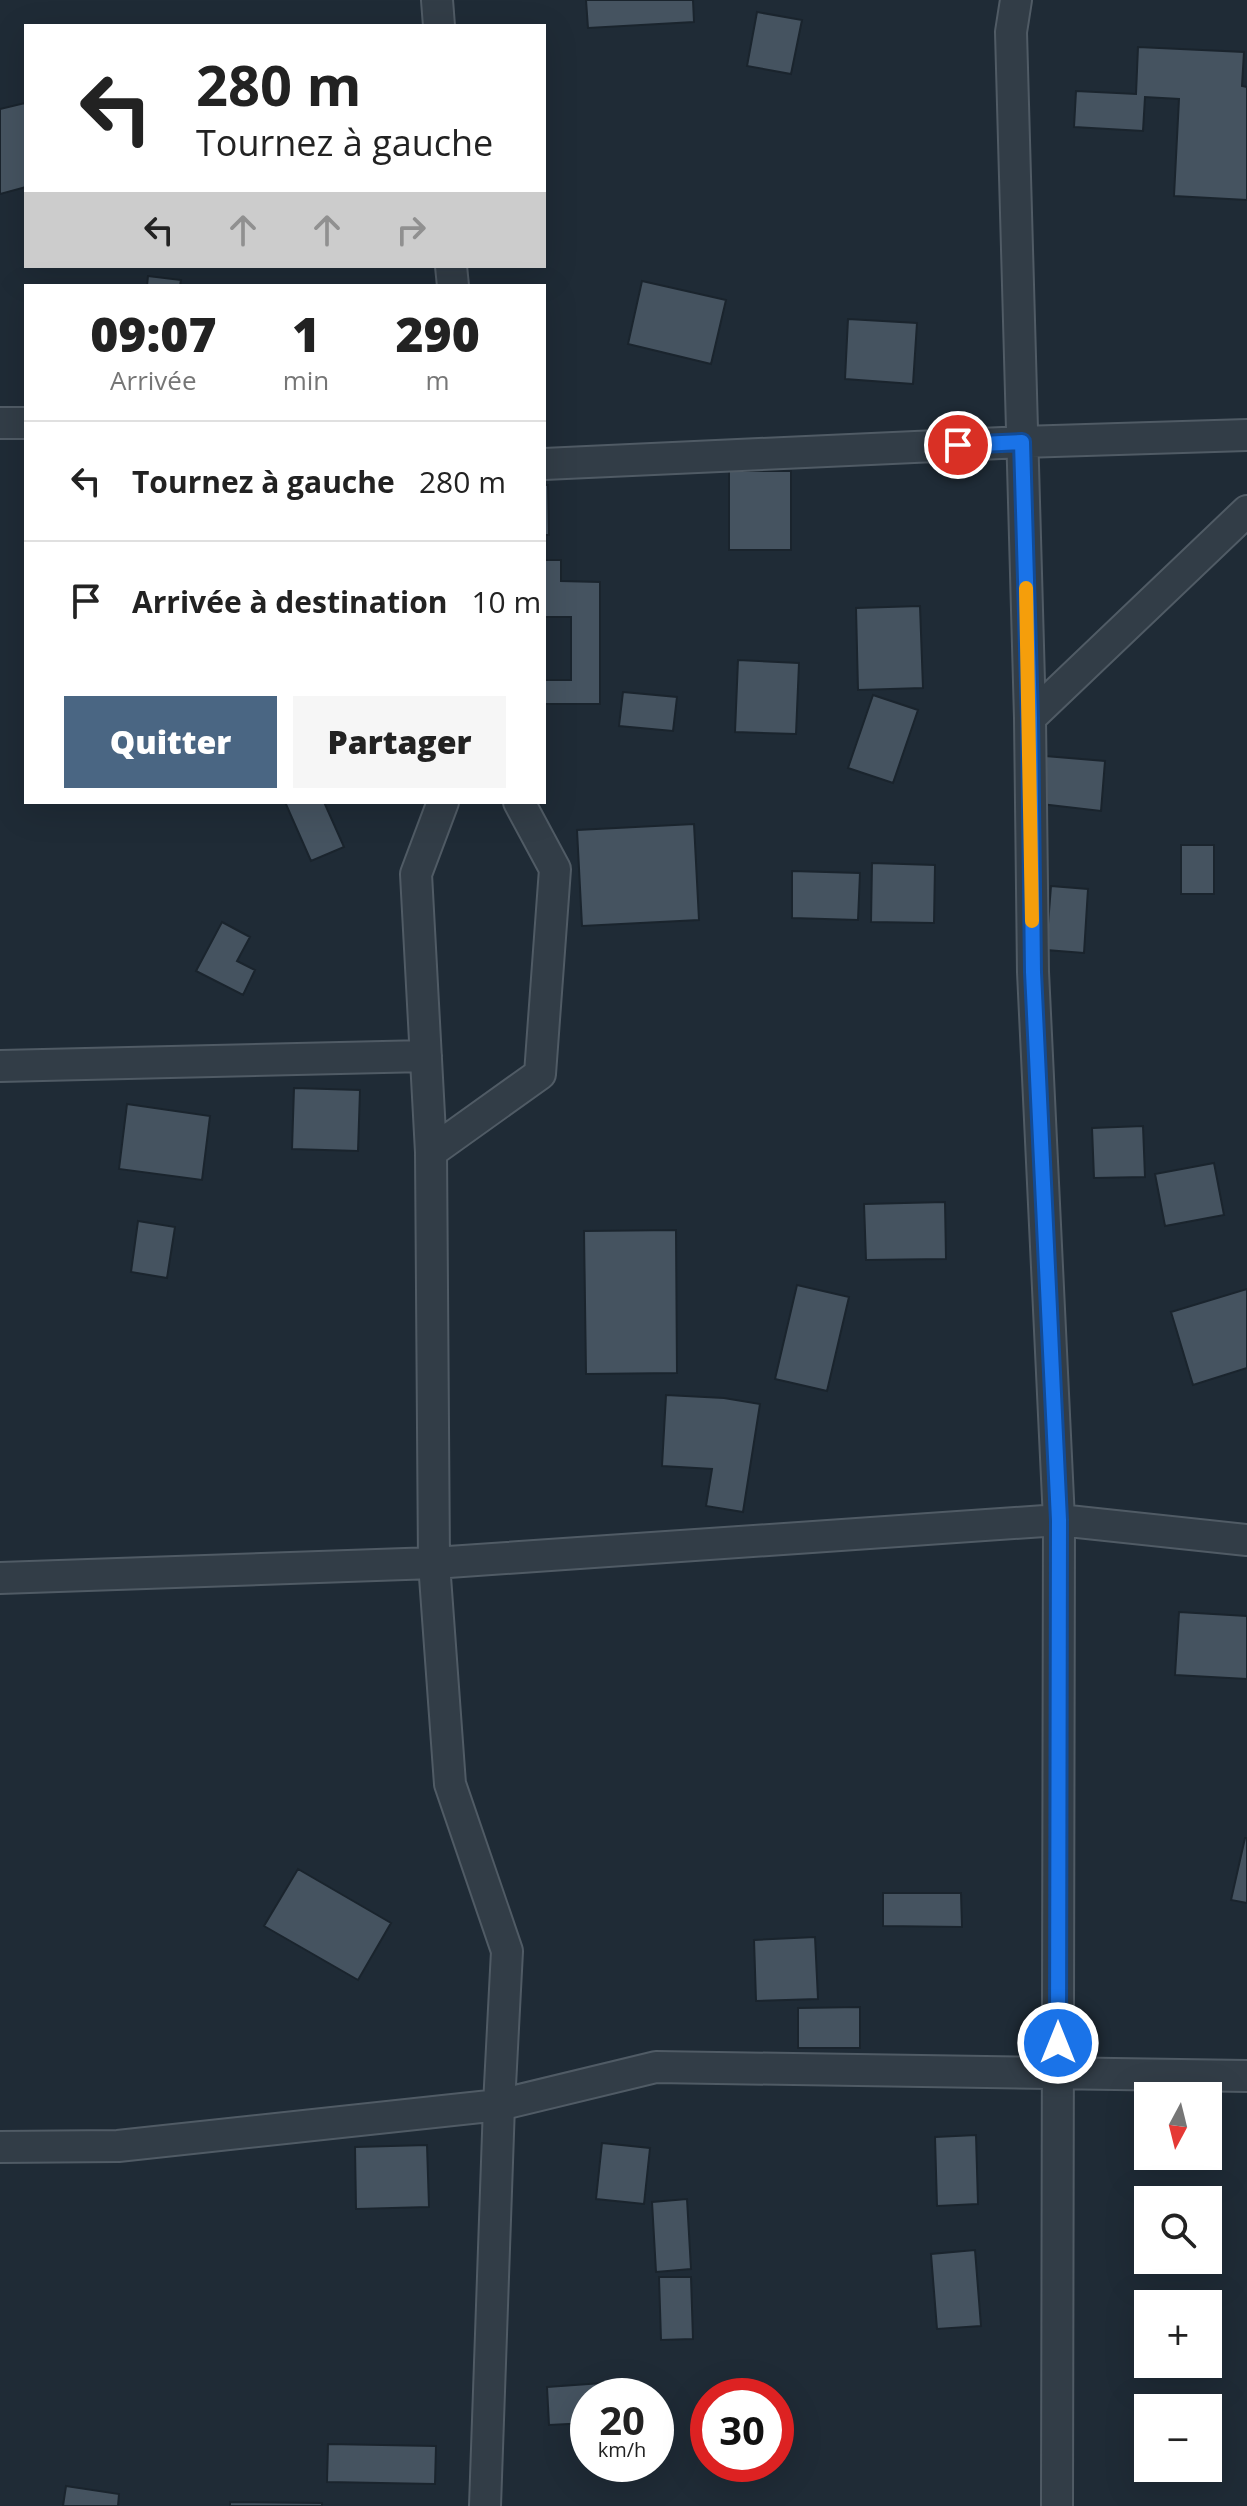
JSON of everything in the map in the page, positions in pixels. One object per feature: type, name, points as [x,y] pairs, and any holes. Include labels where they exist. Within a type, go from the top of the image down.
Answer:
[{"type":"street","points":[[437,0],[439,24]]},
{"type":"street","points":[[1016,0],[1011,32],[1030,718],[1033,972],[1059,1520],[1057,2506]]},
{"type":"street","points":[[0,423],[24,423]]},
{"type":"street","points":[[546,464],[1247,435]]},
{"type":"street","points":[[1030,718],[1247,511]]},
{"type":"street","points":[[442,804],[416,874],[431,1152],[434,1563],[450,1784],[507,1951],[485,2506]]},
{"type":"street","points":[[431,1152],[540,1074],[555,869],[520,804]]},
{"type":"street","points":[[0,1066],[426,1056]]},
{"type":"street","points":[[0,1578],[434,1563],[1059,1520],[1247,1540]]},
{"type":"street","points":[[0,2147],[118,2146],[499,2105],[656,2067],[1247,2076]]},
{"type":"building","points":[[586,0],[693,0],[694,22],[588,28]]},
{"type":"building","points":[[757,12],[802,20],[791,74],[747,66]]},
{"type":"building","points":[[1138,47],[1244,52],[1242,86],[1247,87],[1247,200],[1174,196],[1179,99],[1145,97],[1143,131],[1074,127],[1076,91],[1136,94]]},
{"type":"building","points":[[24,103],[24,188],[0,194],[0,109]]},
{"type":"building","points":[[148,276],[181,280],[180,284],[147,284]]},
{"type":"building","points":[[642,281],[726,300],[711,364],[628,344]]},
{"type":"building","points":[[848,319],[917,323],[913,384],[845,379]]},
{"type":"building","points":[[729,471],[791,471],[791,550],[729,550]]},
{"type":"building","points":[[546,485],[548,485],[549,535],[546,535]]},
{"type":"building","points":[[546,560],[561,560],[561,581],[600,582],[600,704],[546,704],[546,680],[571,680],[571,617],[546,617]]},
{"type":"building","points":[[920,606],[923,688],[858,690],[856,608]]},
{"type":"building","points":[[738,660],[799,663],[796,734],[735,732]]},
{"type":"building","points":[[623,692],[677,697],[673,731],[619,726]]},
{"type":"building","points":[[873,695],[918,710],[893,783],[848,768]]},
{"type":"building","points":[[1045,756],[1105,761],[1101,811],[1041,804]]},
{"type":"building","points":[[286,804],[325,804],[344,847],[311,861]]},
{"type":"building","points":[[694,824],[699,920],[582,926],[577,830]]},
{"type":"building","points":[[1181,845],[1214,845],[1214,894],[1181,894]]},
{"type":"building","points":[[872,863],[935,865],[934,923],[871,922]]},
{"type":"building","points":[[792,871],[860,873],[858,920],[792,918]]},
{"type":"building","points":[[1051,886],[1088,889],[1084,953],[1046,950]]},
{"type":"building","points":[[222,922],[250,937],[237,961],[255,970],[243,995],[196,971]]},
{"type":"building","points":[[294,1088],[360,1090],[358,1151],[292,1149]]},
{"type":"building","points":[[127,1104],[210,1116],[202,1180],[119,1169]]},
{"type":"building","points":[[1143,1126],[1145,1177],[1094,1178],[1092,1128]]},
{"type":"building","points":[[1214,1163],[1224,1215],[1165,1226],[1155,1174]]},
{"type":"building","points":[[945,1202],[946,1259],[866,1260],[864,1204]]},
{"type":"building","points":[[138,1221],[175,1227],[167,1278],[131,1272]]},
{"type":"building","points":[[676,1230],[677,1373],[586,1374],[584,1231]]},
{"type":"building","points":[[797,1285],[849,1297],[827,1391],[775,1379]]},
{"type":"building","points":[[1247,1289],[1247,1368],[1193,1385],[1171,1312]]},
{"type":"building","points":[[666,1395],[724,1398],[760,1404],[743,1512],[706,1506],[712,1469],[662,1466]]},
{"type":"building","points":[[1179,1612],[1247,1616],[1247,1679],[1175,1675]]},
{"type":"building","points":[[1247,1838],[1247,1903],[1231,1900]]},
{"type":"building","points":[[298,1869],[391,1923],[358,1980],[264,1926]]},
{"type":"building","points":[[883,1893],[961,1893],[962,1927],[883,1926]]},
{"type":"building","points":[[815,1937],[818,1999],[756,2001],[754,1940]]},
{"type":"building","points":[[860,2007],[860,2048],[798,2048],[798,2008]]},
{"type":"building","points":[[976,2135],[978,2204],[937,2206],[935,2137]]},
{"type":"building","points":[[602,2143],[650,2148],[644,2204],[596,2199]]},
{"type":"building","points":[[427,2145],[429,2207],[356,2209],[355,2147]]},
{"type":"building","points":[[687,2199],[691,2269],[656,2272],[652,2202]]},
{"type":"building","points":[[975,2250],[981,2326],[937,2329],[931,2254]]},
{"type":"building","points":[[659,2277],[691,2277],[693,2339],[661,2340]]},
{"type":"building","points":[[570,2385],[570,2424],[549,2425],[547,2387]]},
{"type":"building","points":[[328,2444],[436,2446],[435,2484],[327,2482]]},
{"type":"building","points":[[66,2486],[119,2494],[118,2506],[63,2506]]},
{"type":"building","points":[[230,2502],[322,2503],[322,2506],[230,2506]]},
{"type":"slow traffic","points":[[1026,588],[1032,921]]},
{"type":"route","points":[[958,445],[1022,442],[1033,972],[1059,1520],[1058,2043]]}]
